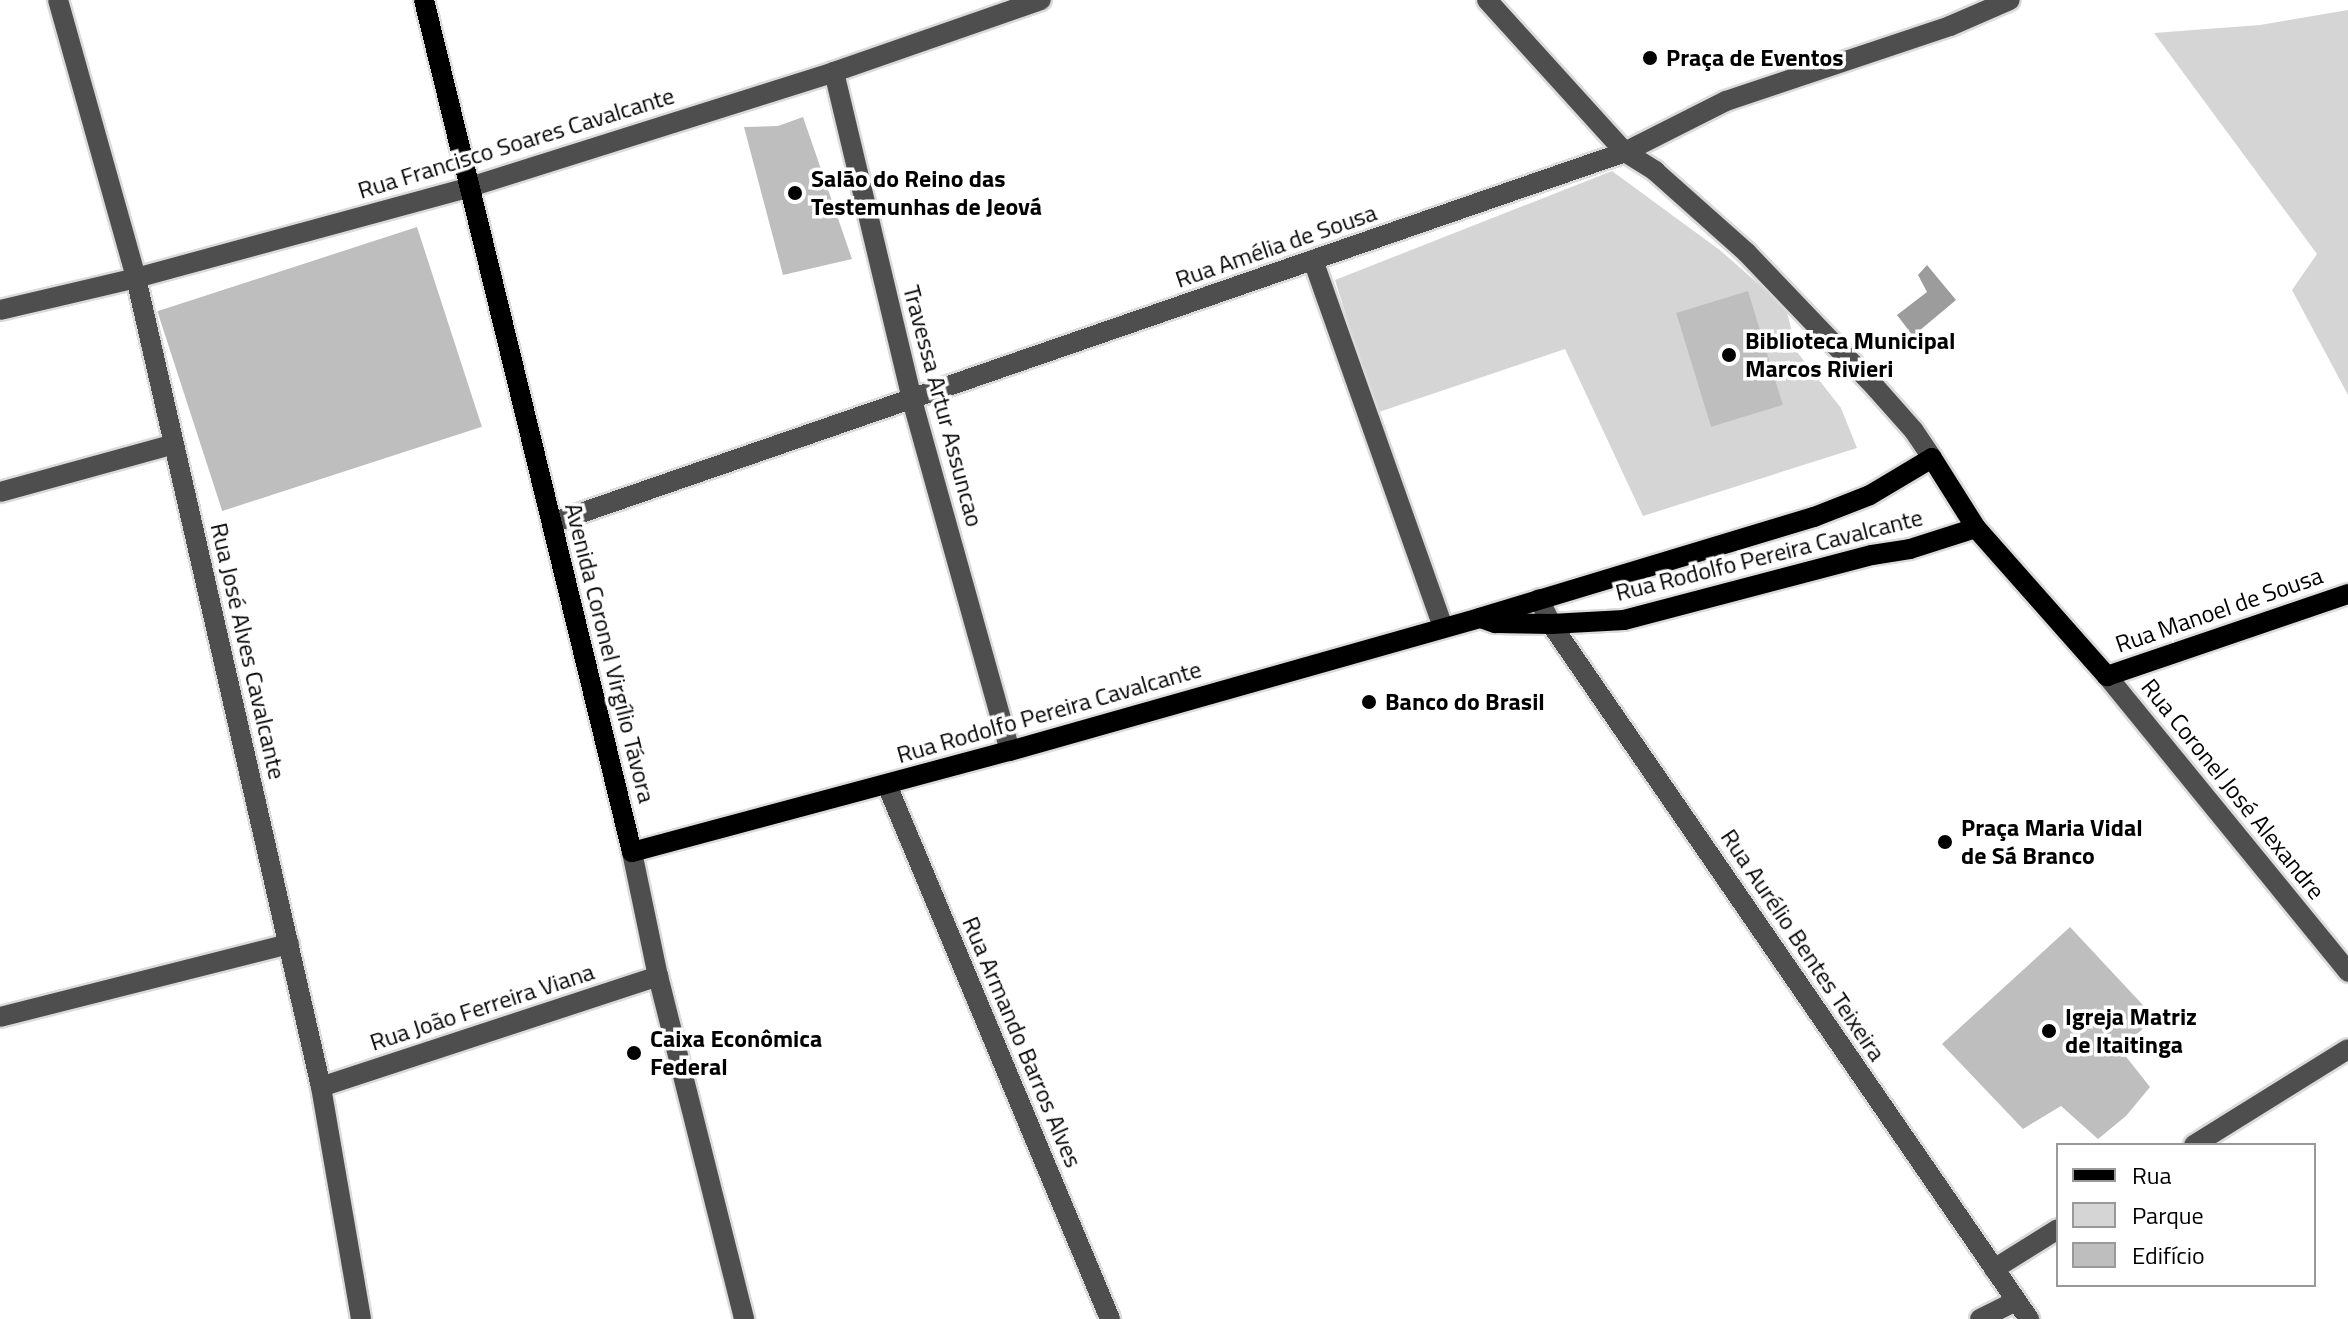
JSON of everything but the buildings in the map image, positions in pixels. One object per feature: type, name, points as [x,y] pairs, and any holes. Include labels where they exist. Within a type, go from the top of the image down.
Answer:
[{"type":"main road","name":"Avenida Coronel Virgílio Távora","points":[[424,0],[632,852]]},
{"type":"main road","points":[[1932,458],[1976,528],[2107,676]]},
{"type":"main road","name":"Rua Rodolfo Pereira Cavalcante","points":[[632,852],[1010,751],[1479,618],[1814,517],[1870,495],[1932,458]]},
{"type":"main road","name":"Rua Rodolfo Pereira Cavalcante","points":[[1479,618],[1495,623],[1551,624],[1624,620],[1872,555],[1910,549],[1976,528]]},
{"type":"main road","name":"Rua Manoel de Sousa","points":[[2107,676],[2348,594]]},
{"type":"street","name":"Rua José Alves Cavalcante","points":[[58,0],[136,278],[289,944],[321,1087],[361,1319]]},
{"type":"street","name":"Rua Francisco Soares Cavalcante","points":[[0,310],[136,278],[470,187],[834,72],[1041,0]]},
{"type":"street","points":[[1487,0],[1625,152],[1655,171],[1746,252],[1876,388],[1914,431],[1932,458]]},
{"type":"street","name":"Rua Amélia de Sousa","points":[[552,523],[1625,152],[1726,101],[1950,26],[2010,0]]},
{"type":"street","name":"Travessa Artur Assuncao","points":[[834,72],[912,400],[1010,751]]},
{"type":"street","points":[[1313,260],[1443,627]]},
{"type":"street","points":[[0,492],[174,444]]},
{"type":"street","name":"Rua Aurélio Bentes Teixeira","points":[[1539,599],[1551,624],[2029,1319]]},
{"type":"street","name":"Rua Coronel José Alexandre","points":[[2107,676],[2348,972]]},
{"type":"street","name":"Rua Armando Barros Alves","points":[[887,785],[1110,1319]]},
{"type":"street","name":"Avenida Coronel Virgílio Távora","points":[[632,852],[658,976],[744,1319]]},
{"type":"street","points":[[0,1017],[289,944]]},
{"type":"street","name":"Rua João Ferreira Viana","points":[[321,1087],[658,976]]},
{"type":"street","points":[[2197,1143],[2348,1049]]},
{"type":"street","points":[[1994,1269],[2056,1230]]},
{"type":"street","points":[[1980,1319],[2016,1301]]},
{"type":"green space","points":[[2348,10],[2348,395],[2292,290],[2317,254],[2154,33],[2260,25]]},
{"type":"green space","points":[[1612,171],[1721,251],[1786,308],[1797,352],[1841,408],[1857,448],[1643,516],[1565,349],[1376,413],[1335,280]]},
{"type":"shaded area","points":[[1927,265],[1956,300],[1913,336],[1897,315],[1927,292],[1918,275]]},
{"type":"place","name":"Praça de Eventos","points":[[1650,58]]},
{"type":"place","name":"Salão do Reino das Testemunhas de Jeová","points":[[795,193]]},
{"type":"place","name":"Biblioteca Municipal Marcos Rivieri","points":[[1729,355]]},
{"type":"place","name":"Banco do Brasil","points":[[1369,702]]},
{"type":"place","name":"Praça Maria Vidal de Sá Branco","points":[[1945,842]]},
{"type":"place","name":"Igreja Matriz de Itaitinga","points":[[2049,1031]]},
{"type":"place","name":"Caixa Econômica Federal","points":[[634,1053]]}]
